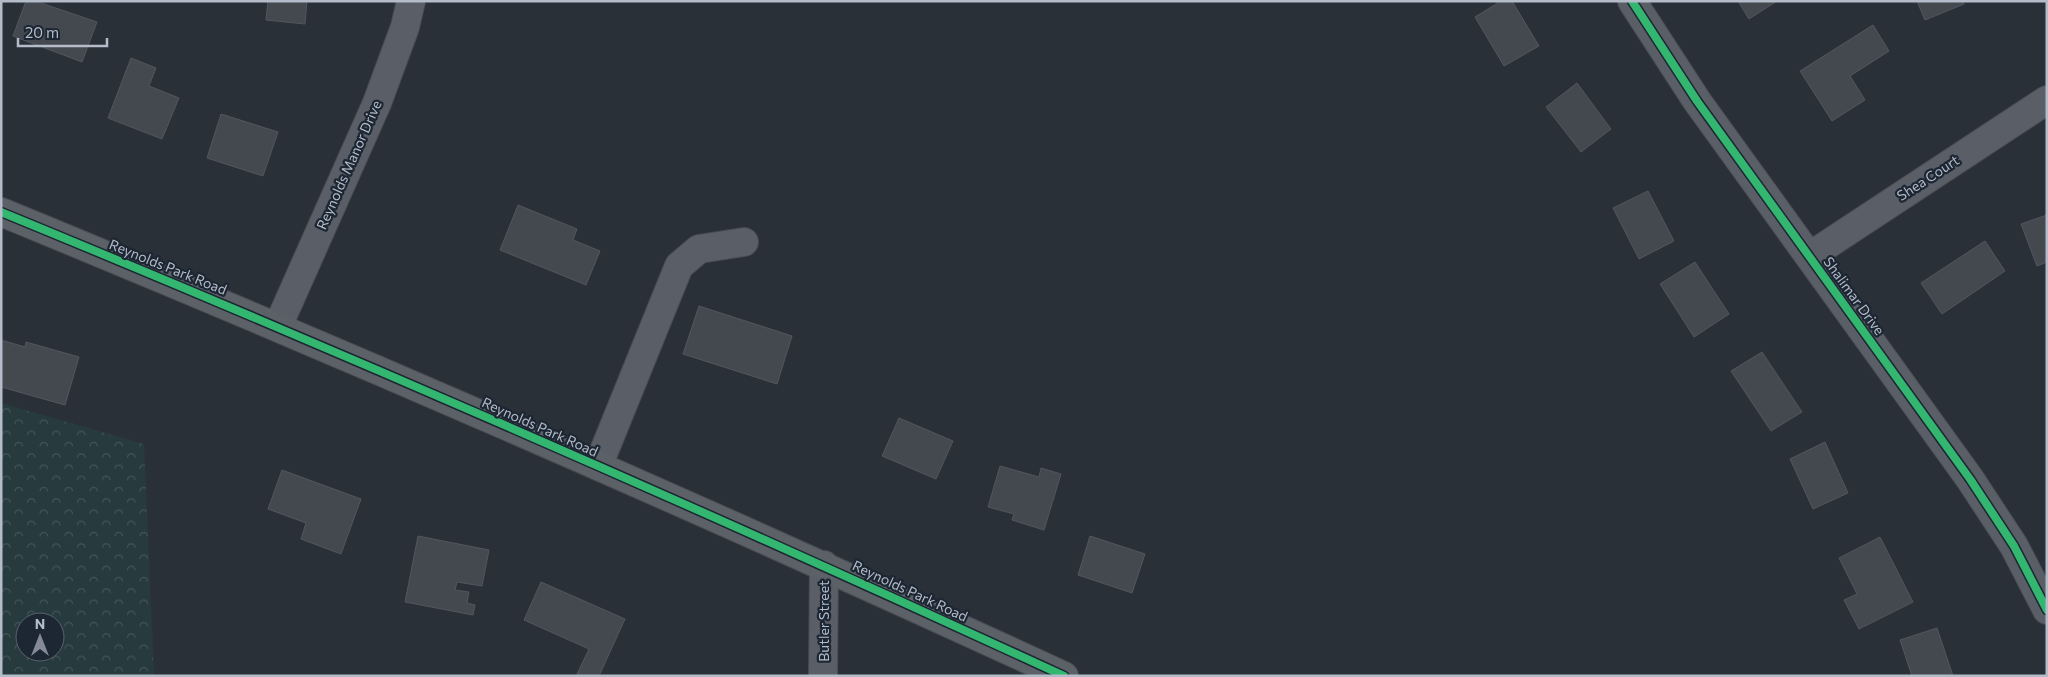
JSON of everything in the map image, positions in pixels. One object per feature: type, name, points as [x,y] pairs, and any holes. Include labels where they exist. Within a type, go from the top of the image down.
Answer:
[{"type":"main road","name":"Reynolds Park Road","points":[[1,212],[278,326],[824,566],[1064,676]]},
{"type":"street","name":"Reynolds Manor Drive","points":[[278,326],[377,102],[405,27],[411,1]]},
{"type":"street","name":"Shalimar Drive","points":[[1632,1],[1697,101],[1970,478],[2014,546],[2047,610]]},
{"type":"street","name":"Shea Court","points":[[1810,256],[2047,100]]},
{"type":"street","points":[[598,466],[679,266],[699,249],[744,242]]},
{"type":"street","name":"Butler Street","points":[[823,676],[824,566]]},
{"type":"green space","points":[[1,403],[144,444],[154,676],[1,676]]},
{"type":"building","points":[[26,1],[35,1],[97,22],[82,62],[13,36]]},
{"type":"building","points":[[268,1],[307,1],[305,24],[266,20]]},
{"type":"building","points":[[1501,1],[1512,1],[1539,46],[1504,66],[1475,17]]},
{"type":"building","points":[[1738,1],[1777,1],[1749,19]]},
{"type":"building","points":[[1917,1],[1963,1],[1964,4],[1925,20]]},
{"type":"building","points":[[1873,25],[1889,51],[1850,76],[1865,100],[1832,121],[1800,71]]},
{"type":"building","points":[[131,58],[156,68],[149,86],[179,98],[162,139],[108,118]]},
{"type":"building","points":[[1577,83],[1611,129],[1581,152],[1546,107]]},
{"type":"building","points":[[221,114],[278,132],[263,176],[207,158]]},
{"type":"building","points":[[1648,191],[1674,241],[1639,259],[1613,208]]},
{"type":"building","points":[[518,205],[577,229],[573,240],[600,251],[586,285],[500,250]]},
{"type":"building","points":[[2047,215],[2047,262],[2037,266],[2021,224]]},
{"type":"building","points":[[1985,241],[2005,271],[1942,314],[1921,283]]},
{"type":"building","points":[[1695,262],[1729,314],[1694,337],[1660,284]]},
{"type":"building","points":[[699,306],[792,336],[777,384],[683,354]]},
{"type":"building","points":[[1,340],[25,347],[26,342],[79,357],[65,405],[1,387]]},
{"type":"building","points":[[1762,352],[1802,412],[1771,431],[1731,371]]},
{"type":"building","points":[[899,418],[953,441],[936,479],[882,456]]},
{"type":"building","points":[[1825,442],[1848,493],[1813,509],[1790,459]]},
{"type":"building","points":[[1000,466],[1039,477],[1041,468],[1061,474],[1044,530],[1012,520],[1014,514],[988,507]]},
{"type":"building","points":[[282,470],[361,499],[341,554],[301,539],[306,523],[268,509]]},
{"type":"building","points":[[418,536],[489,550],[482,586],[457,582],[455,590],[469,592],[467,603],[475,605],[473,615],[405,602]]},
{"type":"building","points":[[1090,536],[1145,554],[1132,593],[1078,575]]},
{"type":"building","points":[[1880,537],[1913,602],[1859,629],[1844,600],[1857,594],[1839,558]]},
{"type":"building","points":[[541,582],[625,619],[599,676],[582,676],[577,674],[589,649],[524,620]]},
{"type":"building","points":[[1937,628],[1953,676],[1912,676],[1900,640]]},
{"type":"cycle path","points":[[1632,1],[1697,101],[1970,479],[2014,546],[2047,610]]},
{"type":"cycle path","points":[[1,212],[135,267],[535,438],[1064,676]]}]
